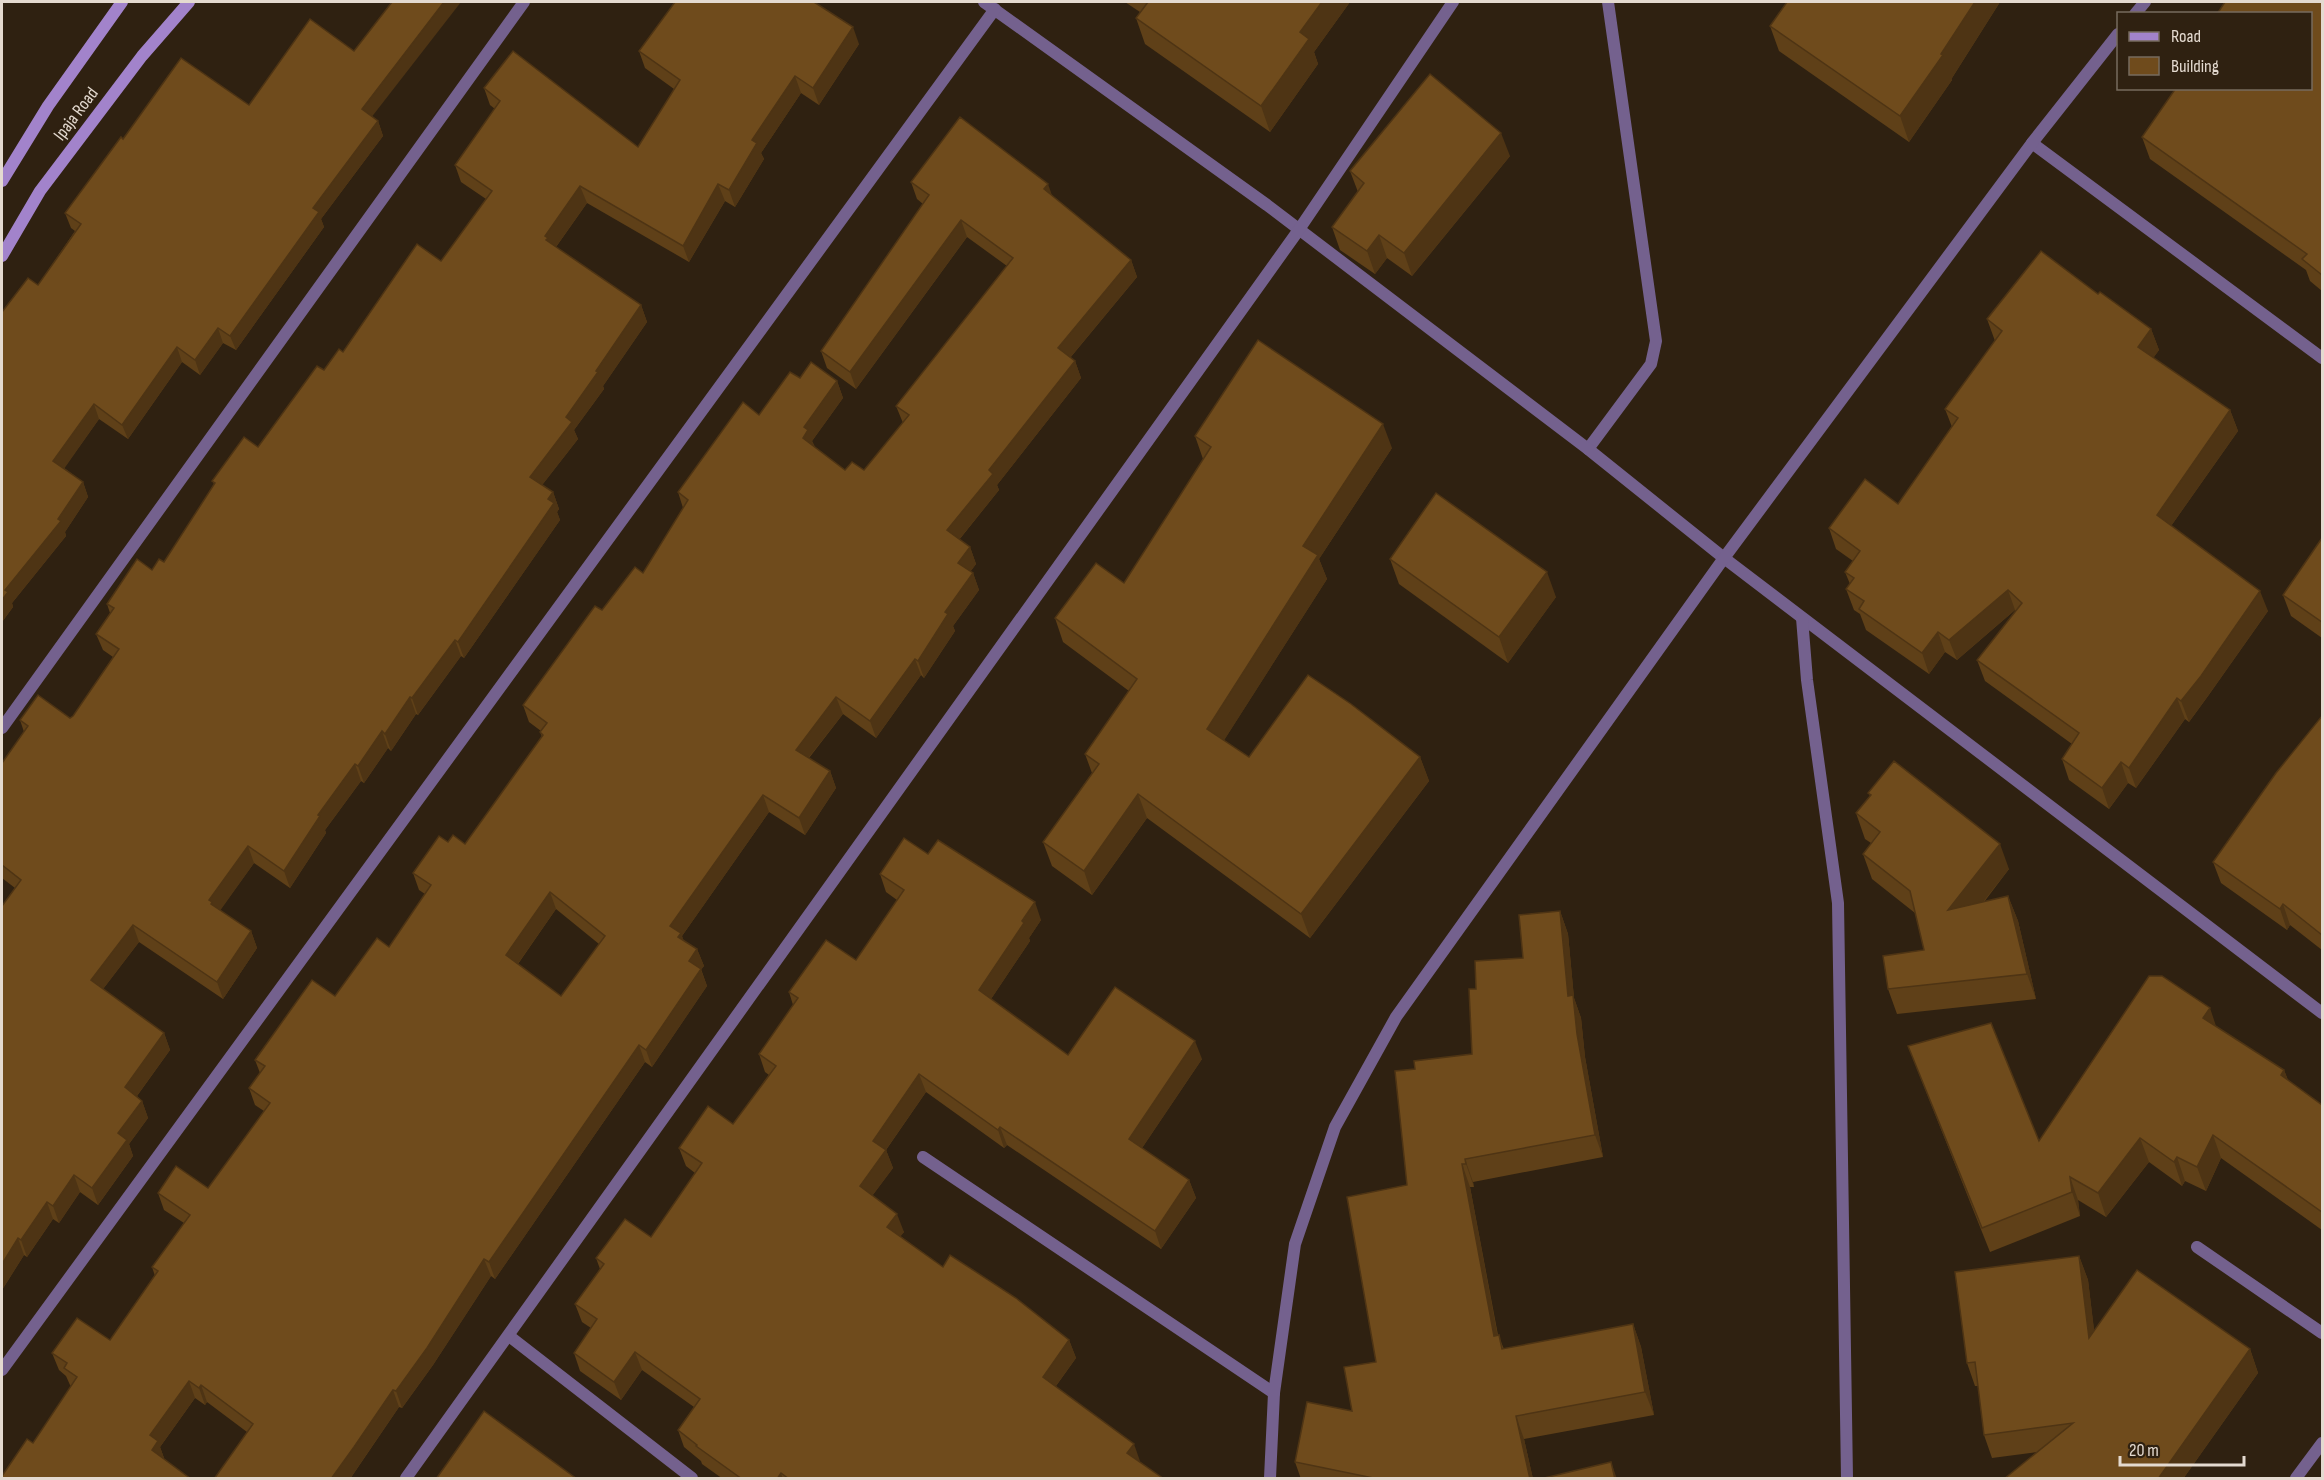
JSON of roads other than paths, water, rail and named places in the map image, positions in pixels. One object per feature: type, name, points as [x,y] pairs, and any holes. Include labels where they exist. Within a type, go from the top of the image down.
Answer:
[{"type":"main road","name":"Ipaja Road","points":[[2,181],[48,106],[122,2]]},
{"type":"main road","name":"Ipaja Road","points":[[2,256],[40,191],[142,56],[189,2]]},
{"type":"street","points":[[2,728],[524,2]]},
{"type":"street","points":[[984,2],[1267,206],[1588,449],[1802,618],[2322,1013]]},
{"type":"street","points":[[406,1479],[1298,231],[1453,2]]},
{"type":"street","points":[[1588,449],[1651,364],[1656,341],[1608,2]]},
{"type":"street","points":[[2,1370],[995,9]]},
{"type":"street","points":[[1270,1479],[1274,1393],[1295,1244],[1335,1127],[1396,1017],[1724,558],[2032,143],[2117,35]]},
{"type":"street","points":[[2032,143],[2322,358]]},
{"type":"street","points":[[1802,618],[1807,680],[1838,903],[1847,1479]]},
{"type":"street","points":[[923,1157],[1274,1393]]},
{"type":"street","points":[[2197,1247],[2322,1333]]},
{"type":"street","points":[[509,1336],[692,1479]]},
{"type":"street","points":[[2296,1479],[2322,1443]]}]
